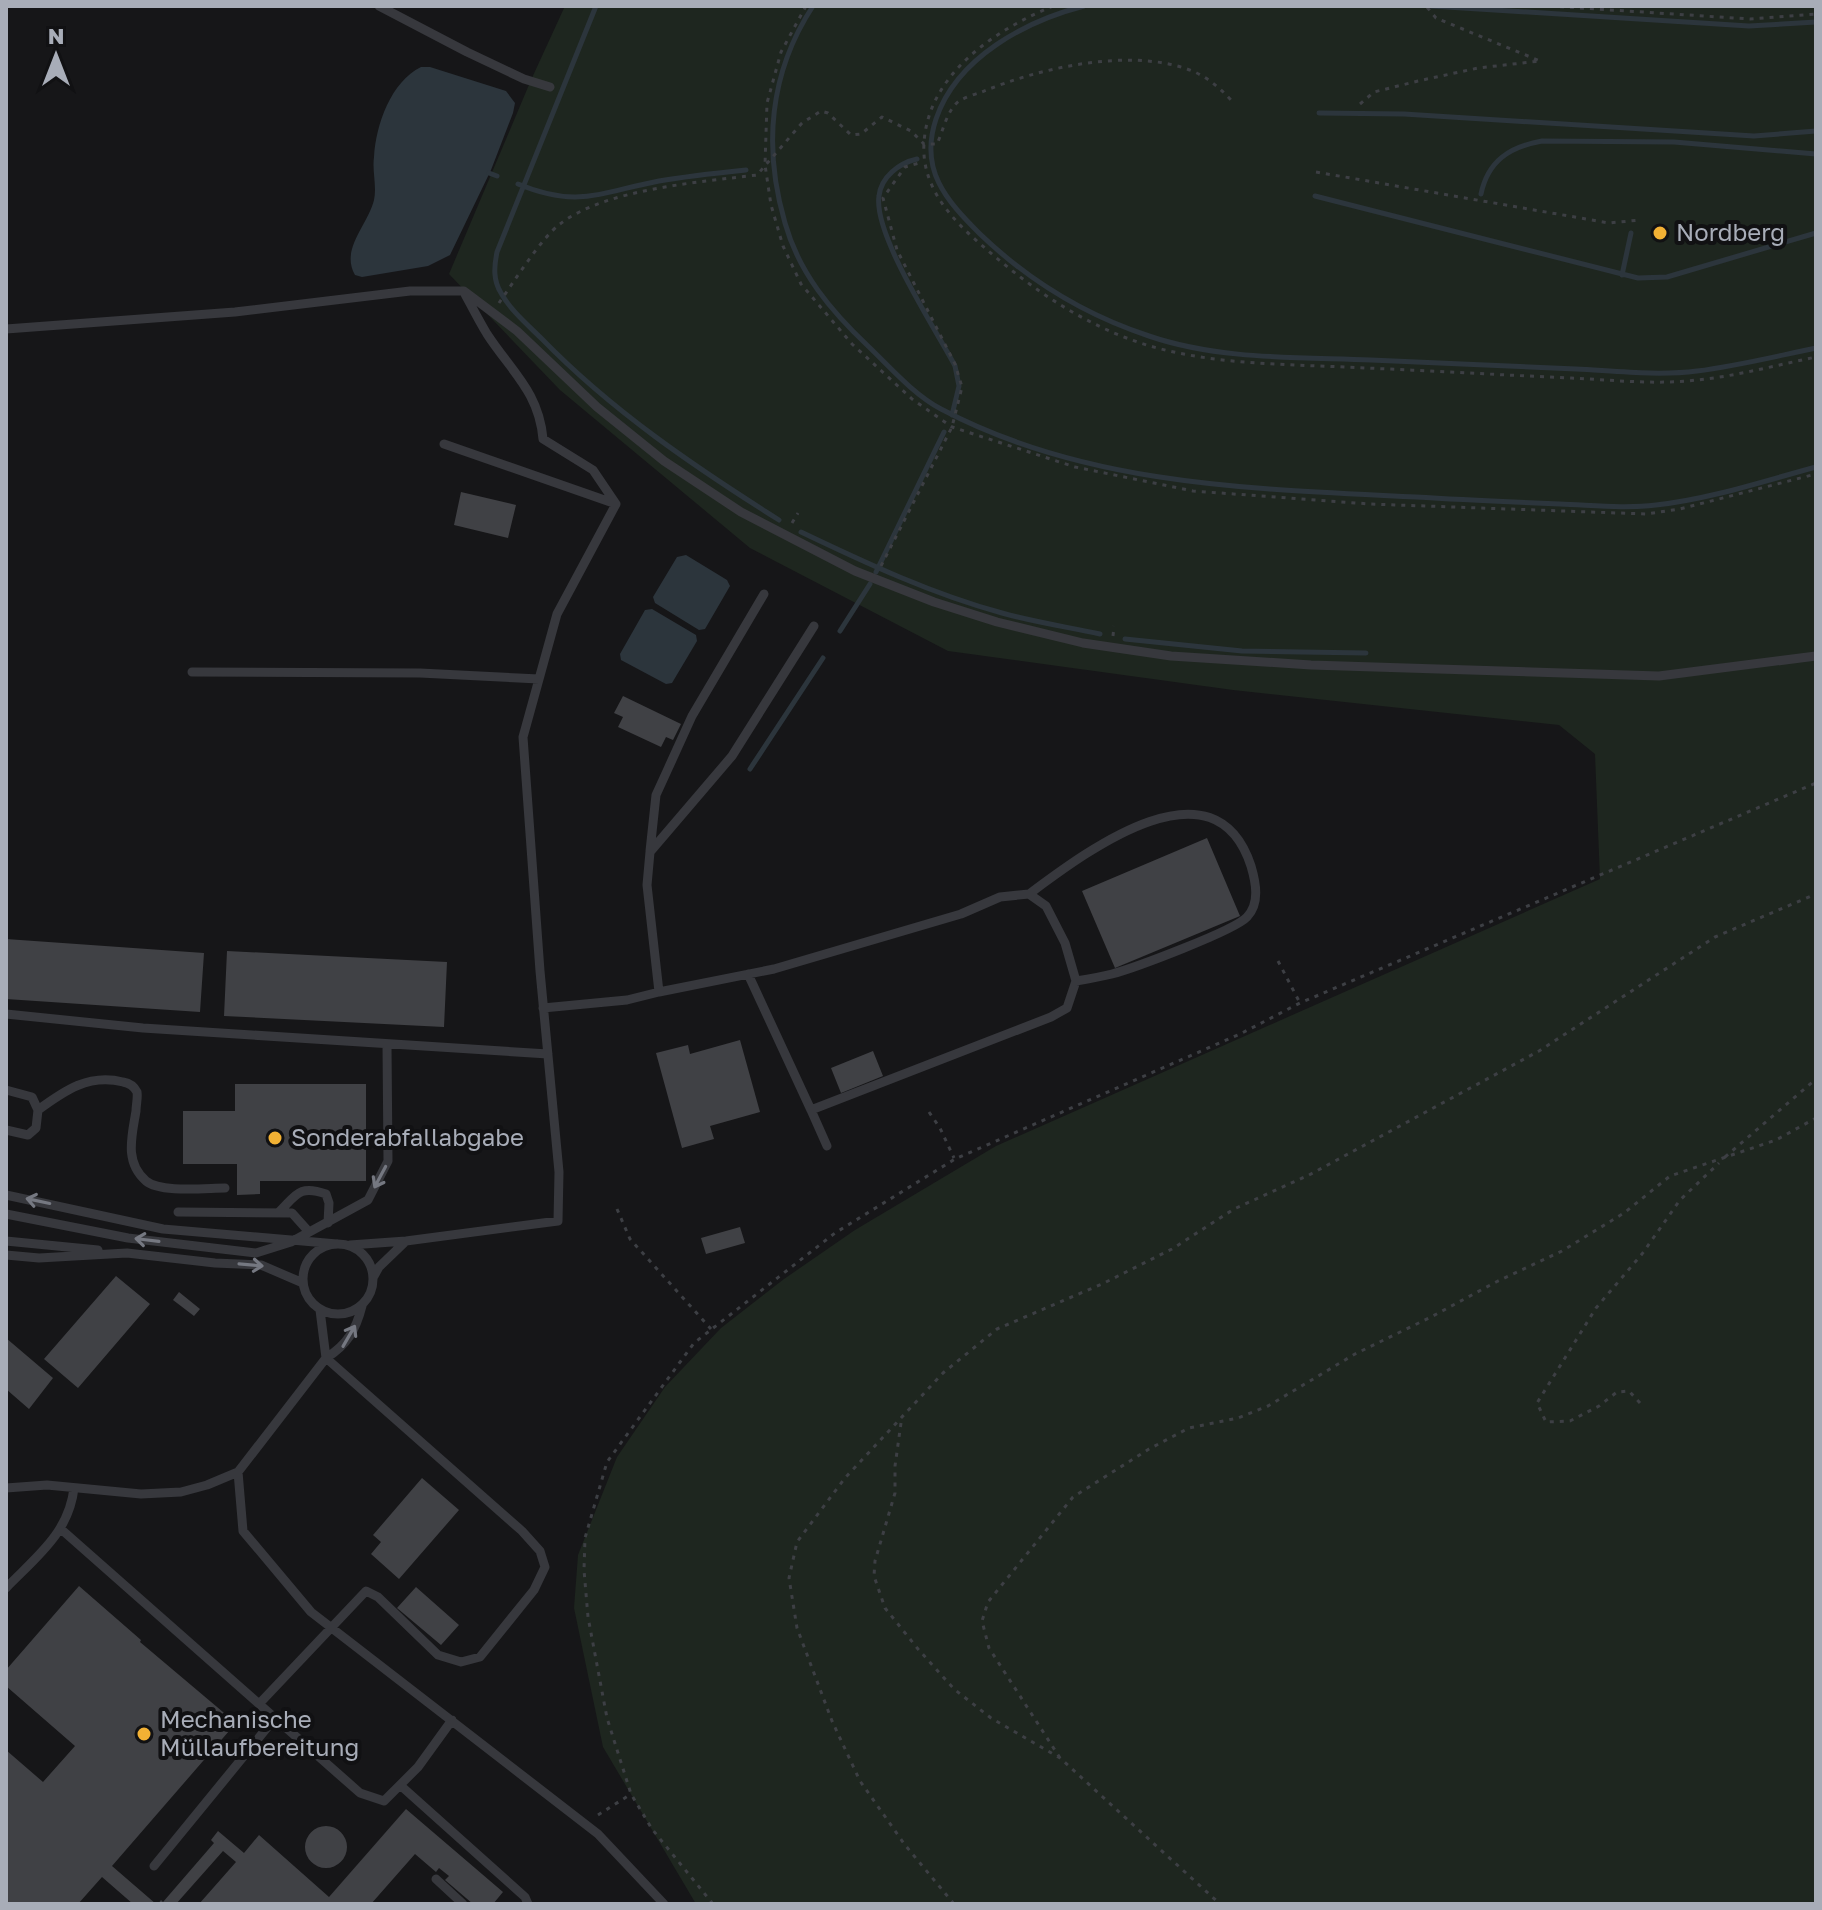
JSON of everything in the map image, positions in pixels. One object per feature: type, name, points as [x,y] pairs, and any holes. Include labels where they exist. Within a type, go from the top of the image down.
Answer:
[{"type":"lane","points":[[379,6],[524,79],[550,87]]},
{"type":"lane","points":[[6,329],[235,312],[410,291],[464,291],[517,331],[597,407],[664,461],[741,512],[875,579],[997,622],[1083,643],[1171,656],[1311,665],[1659,676],[1816,656]]},
{"type":"lane","points":[[464,291],[487,333],[536,403],[543,439],[593,470],[616,504]]},
{"type":"lane","points":[[444,444],[616,504]]},
{"type":"lane","points":[[6,1195],[163,1229],[350,1245],[406,1241],[558,1221],[559,1172],[543,1008],[523,737],[557,614],[616,504]]},
{"type":"lane","points":[[659,992],[648,898],[656,795],[692,716],[764,594]]},
{"type":"lane","points":[[650,852],[732,756],[814,626]]},
{"type":"lane","points":[[192,672],[420,673],[539,679]]},
{"type":"lane","points":[[543,1008],[627,1000],[875,942],[961,914],[1000,897],[1029,894],[1108,839],[1160,818],[1207,817],[1222,822],[1232,831],[1242,846],[1255,882],[1255,906],[1241,923],[1122,971],[1076,981]]},
{"type":"lane","points":[[811,1110],[1051,1017],[1067,1008],[1076,981],[1065,943],[1046,906],[1029,894]]},
{"type":"lane","points":[[748,974],[827,1146]]},
{"type":"lane","points":[[6,1014],[143,1028],[548,1054]]},
{"type":"lane","points":[[6,1214],[128,1238],[256,1253],[291,1242],[368,1200],[388,1161],[387,1045]]},
{"type":"lane","points":[[38,1110],[58,1095],[94,1079],[109,1078],[130,1084],[136,1090],[130,1155],[145,1180],[156,1187],[225,1188]]},
{"type":"lane","points":[[6,1090],[32,1097],[38,1110],[36,1128],[28,1135],[6,1130]]},
{"type":"lane","points":[[278,1213],[293,1195],[302,1190],[315,1190],[326,1194],[328,1223]]},
{"type":"lane","points":[[178,1212],[292,1213],[309,1232]]},
{"type":"lane","points":[[6,1241],[261,1265],[303,1283]]},
{"type":"lane","points":[[6,1488],[47,1485],[141,1494],[181,1492],[238,1472],[326,1358],[344,1347],[373,1287],[379,1267],[406,1241]]},
{"type":"lane","points":[[259,1704],[366,1591],[378,1597],[438,1655],[461,1662],[480,1657],[534,1590],[545,1567],[540,1551],[522,1531],[326,1358],[320,1310],[306,1294],[303,1283],[308,1261],[315,1252],[337,1244]]},
{"type":"lane","points":[[350,1245],[366,1257],[374,1276]]},
{"type":"lane","points":[[6,1255],[39,1258],[127,1253]]},
{"type":"lane","points":[[320,1310],[342,1314],[362,1306]]},
{"type":"lane","points":[[238,1472],[243,1531],[311,1612],[598,1834],[664,1904]]},
{"type":"lane","points":[[6,1588],[62,1530],[72,1504],[74,1488]]},
{"type":"lane","points":[[62,1530],[360,1793],[384,1801],[418,1767],[452,1720]]},
{"type":"lane","points":[[154,1866],[275,1718]]},
{"type":"lane","points":[[400,1785],[525,1897],[528,1904]]},
{"type":"lane","points":[[436,1879],[463,1904]]},
{"type":"path","points":[[806,6],[781,52],[767,103],[765,165],[771,205],[783,246],[801,284],[852,344],[912,399],[952,427],[1075,467],[1193,491],[1370,504],[1646,514],[1680,509],[1816,474]]},
{"type":"path","points":[[1053,6],[1001,32],[955,70],[929,114],[928,144],[923,162],[932,188],[948,212],[1012,272],[1047,299],[1088,320],[1150,345],[1215,359],[1612,380],[1696,381],[1816,357]]},
{"type":"path","points":[[1360,104],[1374,92],[1418,81],[1478,68],[1540,61],[1436,18],[1426,6]]},
{"type":"path","points":[[1553,6],[1750,19],[1816,14]]},
{"type":"path","points":[[493,312],[557,226],[585,207],[675,184],[757,175],[802,123],[821,111],[828,113],[851,135],[856,136],[879,118],[886,117],[928,144],[937,144],[951,111],[959,101],[1005,82],[1081,64],[1140,61],[1169,64],[1205,77],[1232,101]]},
{"type":"path","points":[[875,579],[952,427],[962,387],[943,338],[897,250],[883,198],[905,167],[923,162]]},
{"type":"path","points":[[1316,172],[1609,223],[1640,220]]},
{"type":"path","points":[[713,1904],[652,1829],[631,1794],[607,1718],[588,1617],[584,1570],[585,1538],[607,1462],[694,1343],[835,1233],[955,1159],[1240,1034],[1300,1003],[1816,783]]},
{"type":"path","points":[[954,1904],[905,1845],[860,1781],[832,1721],[797,1628],[789,1578],[797,1542],[845,1478],[943,1373],[997,1329],[1102,1284],[1172,1249],[1234,1209],[1309,1175],[1539,1051],[1715,937],[1816,894]]},
{"type":"path","points":[[1278,961],[1300,1003]]},
{"type":"path","points":[[1640,1403],[1629,1391],[1617,1392],[1599,1406],[1570,1421],[1546,1422],[1537,1403],[1596,1308],[1642,1254],[1680,1200],[1816,1079]]},
{"type":"path","points":[[929,1112],[955,1159]]},
{"type":"path","points":[[1060,1758],[989,1648],[982,1621],[988,1602],[1073,1497],[1149,1449],[1189,1428],[1238,1418],[1268,1406],[1355,1354],[1562,1251],[1624,1213],[1670,1176],[1776,1140],[1816,1118]]},
{"type":"path","points":[[617,1209],[630,1239],[711,1329]]},
{"type":"path","points":[[902,1420],[895,1466],[895,1493],[875,1561],[874,1576],[885,1608],[954,1689],[991,1718],[1060,1758],[1220,1904]]},
{"type":"path","points":[[583,1822],[631,1794]]},
{"type":"shaded area","points":[[565,6],[1816,6],[1816,1904],[696,1904],[603,1747],[574,1608],[578,1555],[617,1457],[665,1387],[721,1328],[784,1279],[855,1230],[996,1146],[1600,879],[1595,754],[1559,725],[1233,690],[948,651],[750,548],[560,390],[449,274]]},
{"type":"shaded area","points":[[421,67],[430,67],[506,91],[515,103],[513,113],[491,170],[450,255],[428,266],[362,277],[355,275],[351,256],[374,200],[374,157],[382,118],[393,93]]},
{"type":"shaded area","points":[[686,555],[727,580],[730,586],[705,629],[699,630],[655,603],[653,597],[677,557]]},
{"type":"shaded area","points":[[652,609],[696,635],[697,641],[672,683],[666,684],[621,660],[620,654],[645,610]]},
{"type":"building","points":[[461,492],[516,505],[508,538],[454,525]]},
{"type":"building","points":[[623,696],[681,724],[673,740],[666,737],[661,747],[618,727],[623,717],[614,713]]},
{"type":"building","points":[[1207,838],[1240,916],[1115,968],[1082,891]]},
{"type":"building","points":[[6,939],[204,953],[200,1012],[6,999]]},
{"type":"building","points":[[227,951],[447,962],[444,1027],[224,1016]]},
{"type":"building","points":[[740,1040],[760,1112],[710,1126],[714,1139],[682,1148],[656,1053],[688,1045],[690,1054]]},
{"type":"building","points":[[873,1051],[883,1076],[841,1093],[831,1068]]},
{"type":"building","name":"Sonderabfallabgabe","points":[[235,1084],[366,1084],[366,1181],[260,1181],[260,1194],[237,1195],[237,1164],[183,1164],[183,1111],[235,1111]]},
{"type":"building","points":[[740,1227],[745,1243],[706,1254],[701,1238]]},
{"type":"building","points":[[116,1276],[150,1304],[78,1388],[44,1359]]},
{"type":"building","points":[[179,1292],[200,1309],[194,1316],[173,1300]]},
{"type":"building","points":[[6,1338],[53,1378],[29,1409],[6,1389]]},
{"type":"building","points":[[422,1478],[459,1510],[399,1579],[371,1554],[381,1542],[373,1535]]},
{"type":"building","name":"Mechanische Müllaufbereitung","points":[[79,1586],[236,1723],[112,1866],[156,1904],[133,1904],[102,1877],[78,1904],[6,1904],[6,1750],[43,1782],[75,1746],[6,1686],[6,1670]]},
{"type":"building","points":[[416,1587],[459,1625],[441,1645],[397,1608]]},
{"type":"building","points":[[406,1809],[503,1892],[493,1904],[473,1904],[445,1880],[449,1876],[439,1868],[436,1872],[415,1854],[371,1904],[199,1904],[236,1862],[223,1851],[176,1904],[158,1904],[214,1843],[211,1840],[218,1831],[244,1853],[259,1835],[329,1897]]},
{"type":"building","points":[[326,1826],[341,1832],[347,1847],[341,1862],[326,1868],[311,1862],[305,1847],[311,1832]]},
{"type":"waterway","points":[[596,6],[497,252],[495,268],[498,288],[520,318],[626,414],[779,520]]},
{"type":"waterway","points":[[813,6],[787,58],[774,112],[774,167],[791,241],[808,275],[829,305],[902,380],[941,409],[996,435],[1113,469],[1172,479],[1294,491],[1608,506],[1676,502],[1816,467]]},
{"type":"waterway","points":[[1084,6],[1017,32],[977,60],[946,97],[936,119],[931,154],[939,183],[956,209],[980,234],[1038,281],[1102,318],[1176,344],[1231,353],[1636,373],[1697,371],[1816,348]]},
{"type":"waterway","points":[[1431,6],[1749,26],[1816,22]]},
{"type":"waterway","points":[[1319,113],[1404,114],[1754,136],[1816,131]]},
{"type":"waterway","points":[[1481,194],[1489,173],[1502,157],[1520,147],[1542,141],[1674,142],[1816,154]]},
{"type":"waterway","points":[[917,159],[898,167],[887,177],[880,189],[880,213],[895,257],[955,366],[959,386],[952,415]]},
{"type":"waterway","points":[[518,184],[539,192],[574,197],[659,181],[746,170]]},
{"type":"waterway","points":[[489,173],[497,176]]},
{"type":"waterway","points":[[1315,196],[1638,278],[1667,277],[1816,233]]},
{"type":"waterway","points":[[1622,275],[1631,233]]},
{"type":"waterway","points":[[876,572],[944,432]]},
{"type":"waterway","points":[[801,532],[950,597],[1014,616],[1100,634]]},
{"type":"waterway","points":[[840,631],[870,584]]},
{"type":"waterway","points":[[1125,639],[1242,651],[1366,653]]},
{"type":"waterway","points":[[750,769],[823,658]]},
{"type":"place","name":"Nordberg","points":[[1660,233]]},
{"type":"place","name":"Sonderabfallabgabe","points":[[275,1138]]},
{"type":"place","name":"Mechanische Müllaufbereitung","points":[[144,1734]]}]
